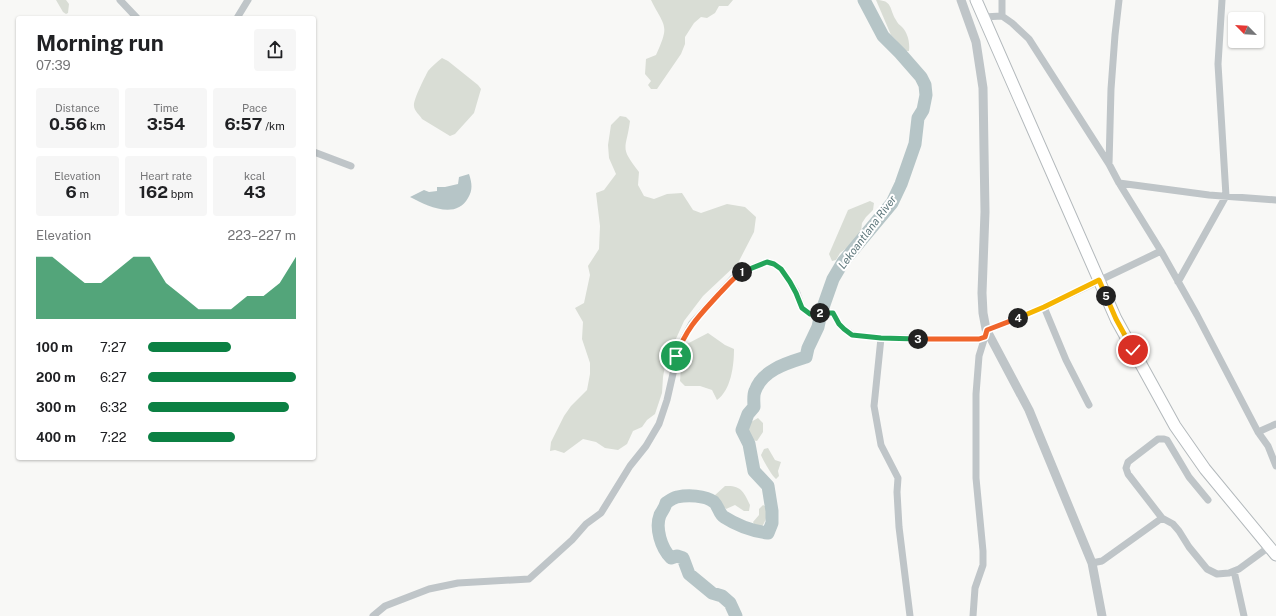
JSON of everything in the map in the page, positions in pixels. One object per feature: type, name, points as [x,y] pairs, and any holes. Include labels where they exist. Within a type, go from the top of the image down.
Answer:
[{"type":"main road","points":[[976,0],[1116,319],[1176,426],[1205,469],[1273,551]]},
{"type":"street","points":[[120,0],[135,16]]},
{"type":"street","points":[[238,16],[248,0]]},
{"type":"street","points":[[961,0],[976,42],[983,88],[985,212],[982,294],[986,334],[1034,424],[1092,564],[1102,616]]},
{"type":"street","points":[[1002,0],[1002,16]]},
{"type":"street","points":[[1109,164],[1111,89],[1119,0]]},
{"type":"street","points":[[1178,282],[1226,196],[1218,64],[1222,0]]},
{"type":"street","points":[[983,17],[993,15],[1002,16],[1012,22],[1029,39],[1109,164],[1119,184],[1161,251],[1198,315],[1258,432],[1268,446],[1276,466]]},
{"type":"street","points":[[316,153],[351,166]]},
{"type":"street","points":[[1119,184],[1276,200]]},
{"type":"street","points":[[373,616],[385,606],[429,589],[458,583],[529,579],[572,540],[586,524],[601,513],[630,466],[646,446],[660,424],[667,400],[676,356],[692,323],[733,278],[743,271],[767,262],[774,264],[781,269],[790,282],[802,308],[810,314],[833,313],[839,324],[852,335],[881,338],[979,339],[986,334],[1161,251]]},
{"type":"street","points":[[1044,307],[1066,360],[1089,405]]},
{"type":"street","points":[[974,616],[975,588],[983,565],[984,551],[976,478],[975,418],[979,356],[986,334]]},
{"type":"street","points":[[881,338],[874,406],[881,445],[898,478],[897,492],[899,527],[910,616]]},
{"type":"street","points":[[1258,432],[1276,424]]},
{"type":"street","points":[[1208,500],[1189,477],[1167,440],[1158,439],[1128,462],[1126,468],[1128,474],[1162,518],[1173,524],[1179,531],[1189,547],[1207,569],[1217,574],[1229,573],[1273,551]]},
{"type":"street","points":[[1092,564],[1102,561],[1162,518]]},
{"type":"street","points":[[1234,571],[1244,616]]},
{"type":"shaded area","points":[[56,0],[66,0],[69,4],[68,13],[66,14],[63,12]]},
{"type":"shaded area","points":[[651,0],[733,0],[728,6],[719,6],[715,13],[707,18],[701,17],[694,23],[685,37],[685,44],[681,54],[657,89],[651,89],[648,85],[651,81],[645,74],[646,59],[656,55],[663,37],[664,26]]},
{"type":"shaded area","points":[[876,0],[881,0],[888,3],[890,6],[896,21],[904,29],[907,35],[909,41],[909,51],[904,51],[891,35]]},
{"type":"shaded area","points":[[442,58],[448,61],[481,89],[474,113],[455,134],[450,136],[422,119],[415,110],[414,106],[417,94],[428,71]]},
{"type":"shaded area","points":[[620,116],[626,117],[630,121],[626,152],[639,172],[638,185],[644,196],[654,199],[667,194],[682,193],[693,210],[701,213],[727,204],[745,207],[756,217],[754,232],[738,263],[703,296],[684,321],[666,361],[662,393],[655,414],[647,420],[642,427],[633,431],[627,444],[618,450],[605,448],[596,442],[583,439],[564,453],[555,450],[550,451],[551,442],[564,416],[571,406],[587,390],[590,374],[590,363],[582,339],[583,322],[575,308],[584,303],[590,275],[588,266],[599,249],[600,226],[596,193],[604,190],[616,174],[609,158],[608,145],[611,125]]},
{"type":"shaded area","points":[[469,174],[471,192],[463,205],[456,208],[449,210],[441,209],[410,197],[424,190],[429,192],[437,191],[437,187],[458,184],[459,177]]},
{"type":"shaded area","points":[[870,201],[874,203],[873,210],[862,223],[861,232],[856,241],[840,253],[836,260],[832,261],[829,254],[848,210]]},
{"type":"shaded area","points":[[708,333],[725,345],[734,349],[729,384],[722,396],[717,400],[712,390],[700,386],[685,386],[680,381],[682,352],[685,345]]},
{"type":"shaded area","points":[[758,418],[763,423],[763,432],[757,441],[751,438],[746,429],[749,423]]},
{"type":"shaded area","points":[[768,448],[775,460],[781,462],[778,471],[779,476],[776,479],[761,455],[764,449]]},
{"type":"shaded area","points":[[725,486],[738,488],[744,493],[750,505],[749,511],[744,511],[735,505],[726,509],[714,496]]},
{"type":"shaded area","points":[[763,505],[768,508],[766,519],[760,529],[756,528],[753,522],[759,515],[759,509]]},
{"type":"waterway","name":"Lekoantlana River","points":[[736,616],[730,603],[722,596],[712,593],[689,574],[683,558],[677,556],[671,558],[667,554],[660,538],[658,526],[660,515],[666,503],[677,497],[691,496],[706,498],[714,502],[722,516],[745,528],[768,533],[772,523],[772,511],[768,486],[754,471],[749,444],[742,430],[748,414],[754,407],[754,393],[758,384],[763,378],[776,368],[806,357],[808,348],[818,327],[821,313],[833,279],[843,262],[892,203],[901,184],[915,144],[918,118],[923,110],[926,95],[925,85],[921,77],[883,36],[864,0]]},
{"type":"route","points":[[676,356],[692,323],[733,278],[743,271],[767,262],[774,264],[781,269],[796,293],[802,308],[810,314],[833,313],[839,324],[852,335],[881,338],[979,339],[985,337],[987,330],[1044,307],[1099,280],[1116,319],[1133,350]]}]
